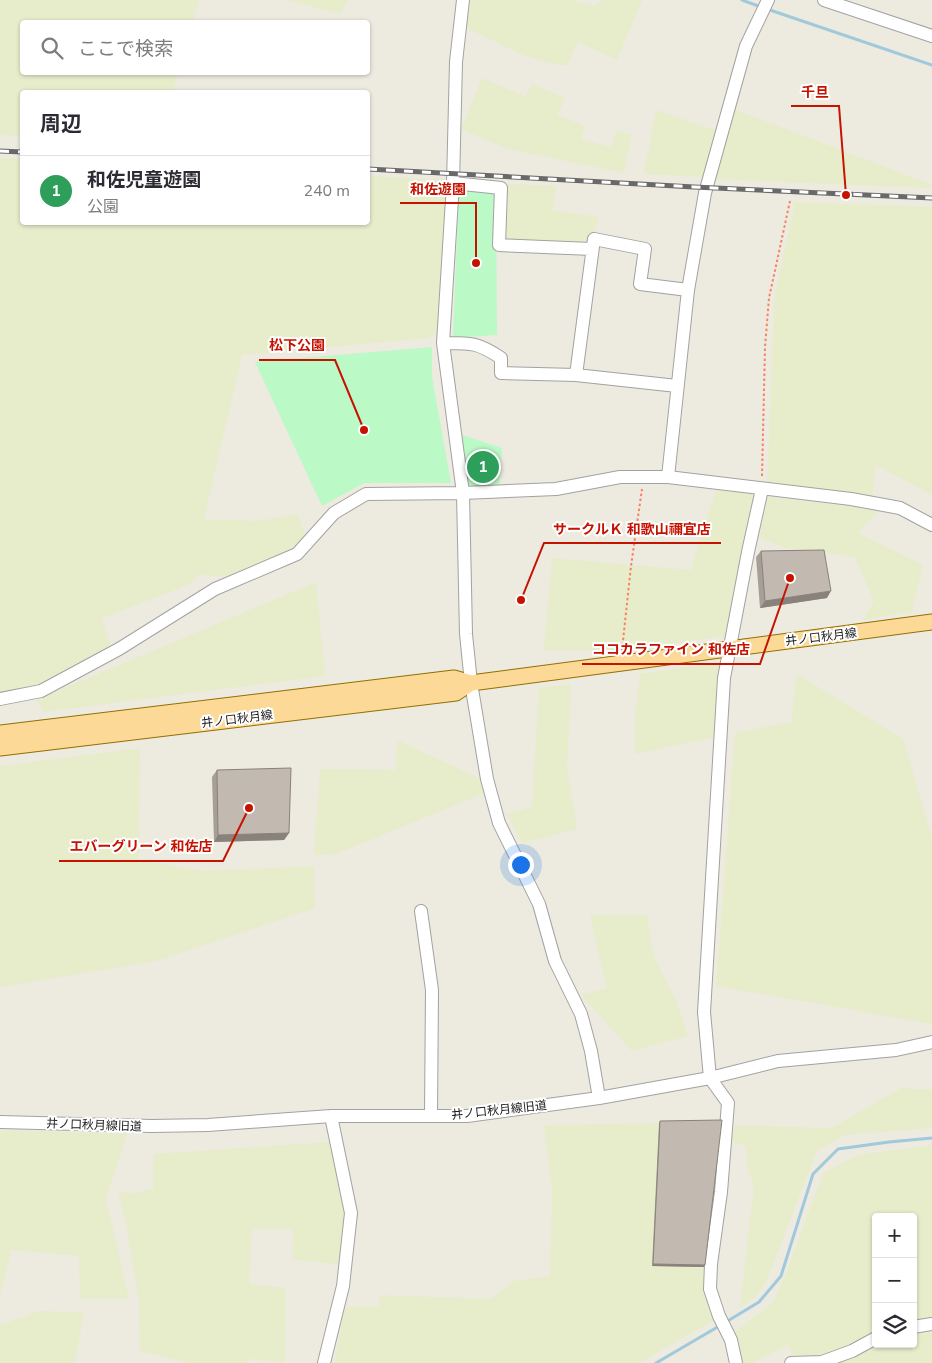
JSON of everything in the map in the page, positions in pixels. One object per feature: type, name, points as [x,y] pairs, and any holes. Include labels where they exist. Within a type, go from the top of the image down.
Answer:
[{"type":"main road","name":"井ノ口秋月線","points":[[0,733],[454,678],[471,683],[932,622]]},
{"type":"main road","name":"井ノ口秋月線","points":[[0,748],[456,693],[471,683]]},
{"type":"street","points":[[463,0],[456,62],[453,183],[443,342],[463,493],[466,634],[471,683],[487,779],[499,823],[539,904],[555,961],[581,1014],[591,1052],[599,1098]]},
{"type":"street","points":[[668,477],[688,290],[705,193],[746,46],[768,0]]},
{"type":"street","points":[[824,0],[932,36]]},
{"type":"street","points":[[453,183],[502,188],[499,245],[592,249]]},
{"type":"street","points":[[576,375],[594,239],[645,248],[640,284],[688,290]]},
{"type":"street","points":[[443,342],[472,342],[488,349],[501,358],[501,373],[576,375],[677,386]]},
{"type":"street","points":[[0,699],[41,690],[119,648],[215,589],[297,554],[334,513],[366,494],[463,493],[556,489],[620,477],[668,477],[850,499],[900,508],[932,525]]},
{"type":"street","points":[[736,1363],[731,1340],[719,1316],[710,1289],[711,1264],[721,1192],[728,1103],[710,1078],[704,1012],[724,678],[762,489]]},
{"type":"street","points":[[421,911],[432,990],[431,1116]]},
{"type":"street","name":"井ノ口秋月線旧道","points":[[0,1122],[152,1126],[208,1125],[331,1116],[467,1116],[599,1098],[710,1078],[778,1061],[896,1050],[932,1042]]},
{"type":"street","points":[[324,1363],[343,1286],[351,1212],[331,1116]]},
{"type":"street","points":[[917,1326],[932,1324]]},
{"type":"street","points":[[791,1363],[822,1362],[852,1351],[872,1340]]},
{"type":"path","points":[[762,489],[765,347],[769,298],[790,201]]},
{"type":"path","points":[[621,662],[631,566],[644,477]]},
{"type":"green space","points":[[0,0],[199,0],[194,20],[20,20],[20,75],[177,75],[174,90],[20,90],[20,136],[0,135]]},
{"type":"green space","points":[[286,0],[348,0],[340,14]]},
{"type":"green space","points":[[471,0],[572,0],[595,6],[603,0],[642,0],[617,60],[578,42],[567,66],[523,55],[465,27]]},
{"type":"green space","points":[[482,78],[525,96],[532,84],[565,98],[557,115],[585,126],[581,139],[611,147],[616,131],[631,135],[624,173],[508,149],[461,129]]},
{"type":"green space","points":[[734,109],[932,185],[932,188],[715,179]]},
{"type":"green space","points":[[656,110],[718,131],[705,177],[644,174]]},
{"type":"green space","points":[[0,158],[20,159],[20,225],[370,225],[370,176],[447,180],[438,332],[428,338],[242,355],[204,519],[258,521],[298,514],[305,536],[285,556],[232,576],[198,575],[190,584],[101,619],[112,648],[64,674],[28,689],[0,694]]},
{"type":"green space","points":[[507,184],[556,186],[553,210],[599,217],[594,234],[583,246],[506,243],[502,238]]},
{"type":"green space","points":[[459,187],[496,191],[497,335],[453,338]]},
{"type":"green space","points":[[795,202],[932,207],[932,495],[876,465],[872,496],[767,486],[774,299]]},
{"type":"green space","points":[[432,347],[432,377],[451,483],[364,483],[322,506],[255,362]]},
{"type":"green space","points":[[462,435],[502,448],[499,491],[467,487]]},
{"type":"green space","points":[[716,489],[756,493],[727,636],[626,650],[544,650],[552,558],[691,570]]},
{"type":"green space","points":[[768,497],[879,510],[858,533],[923,565],[912,612],[863,620],[874,601],[855,558],[785,548],[759,537]]},
{"type":"green space","points":[[316,582],[325,676],[44,712],[36,700]]},
{"type":"green space","points":[[722,662],[716,737],[635,754],[635,719],[640,674]]},
{"type":"green space","points":[[797,674],[903,739],[932,838],[932,1024],[716,986],[735,733],[791,722]]},
{"type":"green space","points":[[571,684],[567,768],[577,829],[522,843],[507,814],[532,807],[539,688]]},
{"type":"green space","points":[[397,740],[483,780],[485,793],[336,854],[314,855],[320,769],[396,770]]},
{"type":"green space","points":[[140,748],[139,860],[202,871],[314,866],[315,908],[156,961],[0,987],[0,766]]},
{"type":"green space","points":[[590,915],[647,915],[654,957],[676,1000],[688,1036],[632,1051],[581,995],[607,988]]},
{"type":"green space","points":[[901,1088],[932,1090],[932,1128],[845,1135],[817,1151],[767,1280],[758,1295],[740,1308],[754,1185],[748,1171],[746,1146],[732,1142],[733,1125],[832,1128]]},
{"type":"green space","points":[[720,1122],[703,1272],[714,1320],[639,1363],[335,1363],[344,1307],[379,1306],[380,1295],[491,1299],[514,1281],[550,1276],[552,1190],[544,1125]]},
{"type":"green space","points":[[0,1130],[127,1134],[106,1199],[129,1299],[80,1299],[79,1256],[11,1250],[0,1297]]},
{"type":"green space","points":[[329,1142],[347,1212],[342,1265],[292,1259],[293,1229],[252,1229],[249,1284],[286,1288],[285,1363],[248,1359],[247,1363],[188,1363],[140,1351],[139,1300],[125,1219],[118,1192],[134,1193],[153,1189],[154,1154]]},
{"type":"green space","points":[[932,1145],[932,1321],[917,1323],[917,1213],[872,1213],[872,1335],[822,1356],[793,1356],[788,1345],[752,1363],[738,1363],[734,1333],[773,1302],[785,1276],[823,1173],[858,1155]]},
{"type":"green space","points":[[40,1311],[84,1312],[75,1363],[0,1363],[0,1325]]},
{"type":"green space","points":[[932,1329],[932,1363],[838,1363],[872,1347],[917,1348],[917,1333]]},
{"type":"building","points":[[824,550],[831,591],[765,601],[761,551]]},
{"type":"building","points":[[291,768],[289,833],[218,835],[217,770]]},
{"type":"building","points":[[722,1120],[705,1265],[653,1264],[660,1121]]},
{"type":"waterway","points":[[742,0],[761,7]]},
{"type":"waterway","points":[[767,9],[932,65]]},
{"type":"waterway","points":[[726,1322],[759,1302],[781,1276],[813,1174],[838,1149],[932,1138]]},
{"type":"waterway","points":[[656,1363],[721,1325]]},
{"type":"railway","points":[[0,151],[20,152]]},
{"type":"railway","points":[[370,169],[932,198]]},
{"type":"place","name":"千旦","points":[[846,195]]},
{"type":"place","name":"和佐遊園","points":[[476,263]]},
{"type":"place","name":"松下公園","points":[[364,430]]},
{"type":"place","name":"和佐児童遊園","points":[[483,467]]},
{"type":"place","name":"ココカラファイン 和佐店","points":[[790,578]]},
{"type":"place","name":"サークルＫ 和歌山禰宜店","points":[[521,600]]},
{"type":"place","name":"エバーグリーン 和佐店","points":[[249,808]]}]
